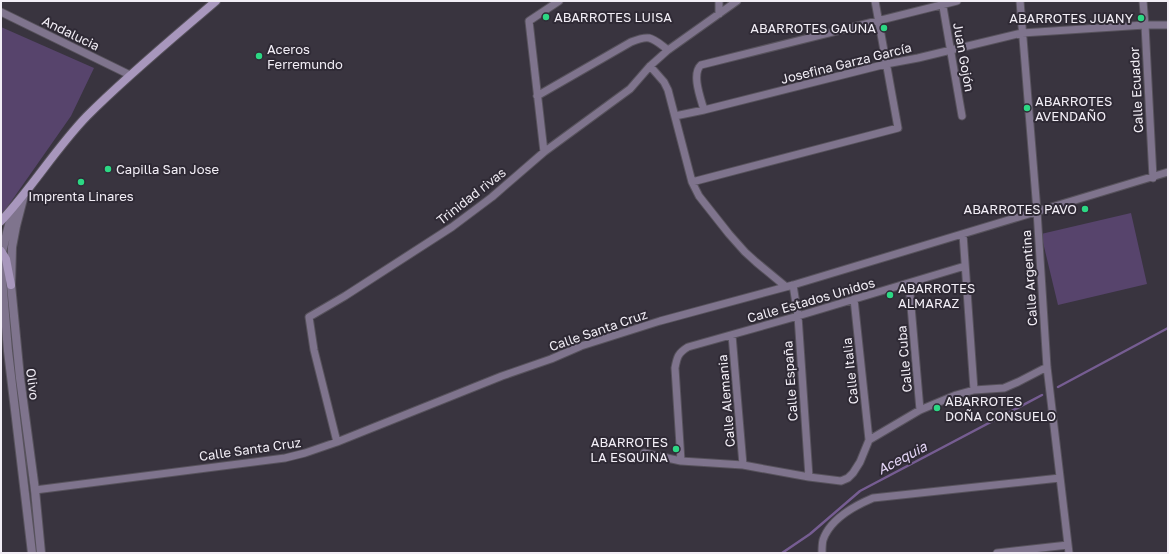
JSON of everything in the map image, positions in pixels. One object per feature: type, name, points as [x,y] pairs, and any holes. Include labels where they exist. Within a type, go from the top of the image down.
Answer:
[{"type":"main road","points":[[1,221],[13,209],[87,116],[130,75],[216,1]]},
{"type":"main road","points":[[1,252],[6,259],[11,285]]},
{"type":"street","points":[[544,152],[529,21],[559,1]]},
{"type":"street","points":[[719,1],[719,14]]},
{"type":"street","name":"Trinidad rivas","points":[[336,442],[314,350],[309,317],[358,288],[452,227],[492,197],[544,152],[630,89],[650,66],[668,50],[737,1]]},
{"type":"street","points":[[692,182],[898,128],[875,1]]},
{"type":"street","points":[[704,110],[696,78],[698,68],[701,65],[942,3],[957,1]]},
{"type":"street","name":"Calle Argentina","points":[[1020,1],[1047,367],[1069,553]]},
{"type":"street","name":"Calle Ecuador","points":[[1142,1],[1145,25],[1153,178]]},
{"type":"street","name":"Juan Gojón","points":[[942,3],[962,116]]},
{"type":"street","name":"Andalucia","points":[[1,12],[130,75]]},
{"type":"street","name":"Josefina Garza García","points":[[675,116],[886,64],[918,58],[1022,33],[1145,25],[1168,25]]},
{"type":"street","points":[[537,96],[631,42],[641,38],[647,37],[654,39],[668,50]]},
{"type":"street","points":[[650,66],[664,82],[668,90],[692,182],[699,196],[729,234],[756,262],[789,285]]},
{"type":"street","name":"Calle Santa Cruz","points":[[35,490],[286,458],[305,453],[502,376],[551,359],[581,346],[660,321],[789,285],[1036,211],[1153,178],[1168,172]]},
{"type":"street","name":"Olivo","points":[[24,195],[12,247],[11,285],[20,378],[35,490],[41,553]]},
{"type":"street","name":"Olivo","points":[[13,209],[1,252],[1,266],[8,351],[32,553]]},
{"type":"street","points":[[962,234],[974,390]]},
{"type":"street","name":"Calle Estados Unidos","points":[[681,461],[675,368],[677,358],[682,351],[688,347],[854,300],[965,266]]},
{"type":"street","name":"Calle Cuba","points":[[909,283],[920,410]]},
{"type":"street","name":"Calle España","points":[[789,285],[798,316],[808,476]]},
{"type":"street","name":"Calle Italia","points":[[808,476],[834,480],[848,478],[860,462],[869,440],[854,300]]},
{"type":"street","name":"Calle Alemania","points":[[732,335],[743,465]]},
{"type":"street","points":[[869,440],[920,410],[956,395],[974,390],[1004,388],[1047,367]]},
{"type":"street","points":[[644,453],[681,461],[743,465],[808,476]]},
{"type":"street","points":[[822,553],[823,541],[828,531],[838,519],[861,503],[873,498],[1060,478]]},
{"type":"street","points":[[997,553],[1068,544]]},
{"type":"shaded area","points":[[1,27],[94,68],[71,116],[1,216]]},
{"type":"shaded area","points":[[1131,213],[1147,284],[1058,305],[1041,234]]},
{"type":"waterway","name":"Acequia","points":[[1058,387],[1168,328]]},
{"type":"waterway","name":"Acequia","points":[[782,553],[810,534],[860,491],[1042,395]]},
{"type":"place","name":"ABARROTES LUISA","points":[[546,17]]},
{"type":"place","name":"ABARROTES JUANY","points":[[1141,18]]},
{"type":"place","name":"ABARROTES GAUNA","points":[[884,28]]},
{"type":"place","name":"Aceros Ferremundo","points":[[259,56]]},
{"type":"place","name":"ABARROTES AVENDAÑO","points":[[1027,108]]},
{"type":"place","name":"Capilla San Jose","points":[[108,169]]},
{"type":"place","name":"Imprenta Linares","points":[[81,182]]},
{"type":"place","name":"ABARROTES PAVO","points":[[1085,209]]},
{"type":"place","name":"ABARROTES ALMARAZ","points":[[890,295]]},
{"type":"place","name":"ABARROTES DOÑA CONSUELO","points":[[937,408]]},
{"type":"place","name":"ABARROTES LA ESQUINA","points":[[676,449]]}]
